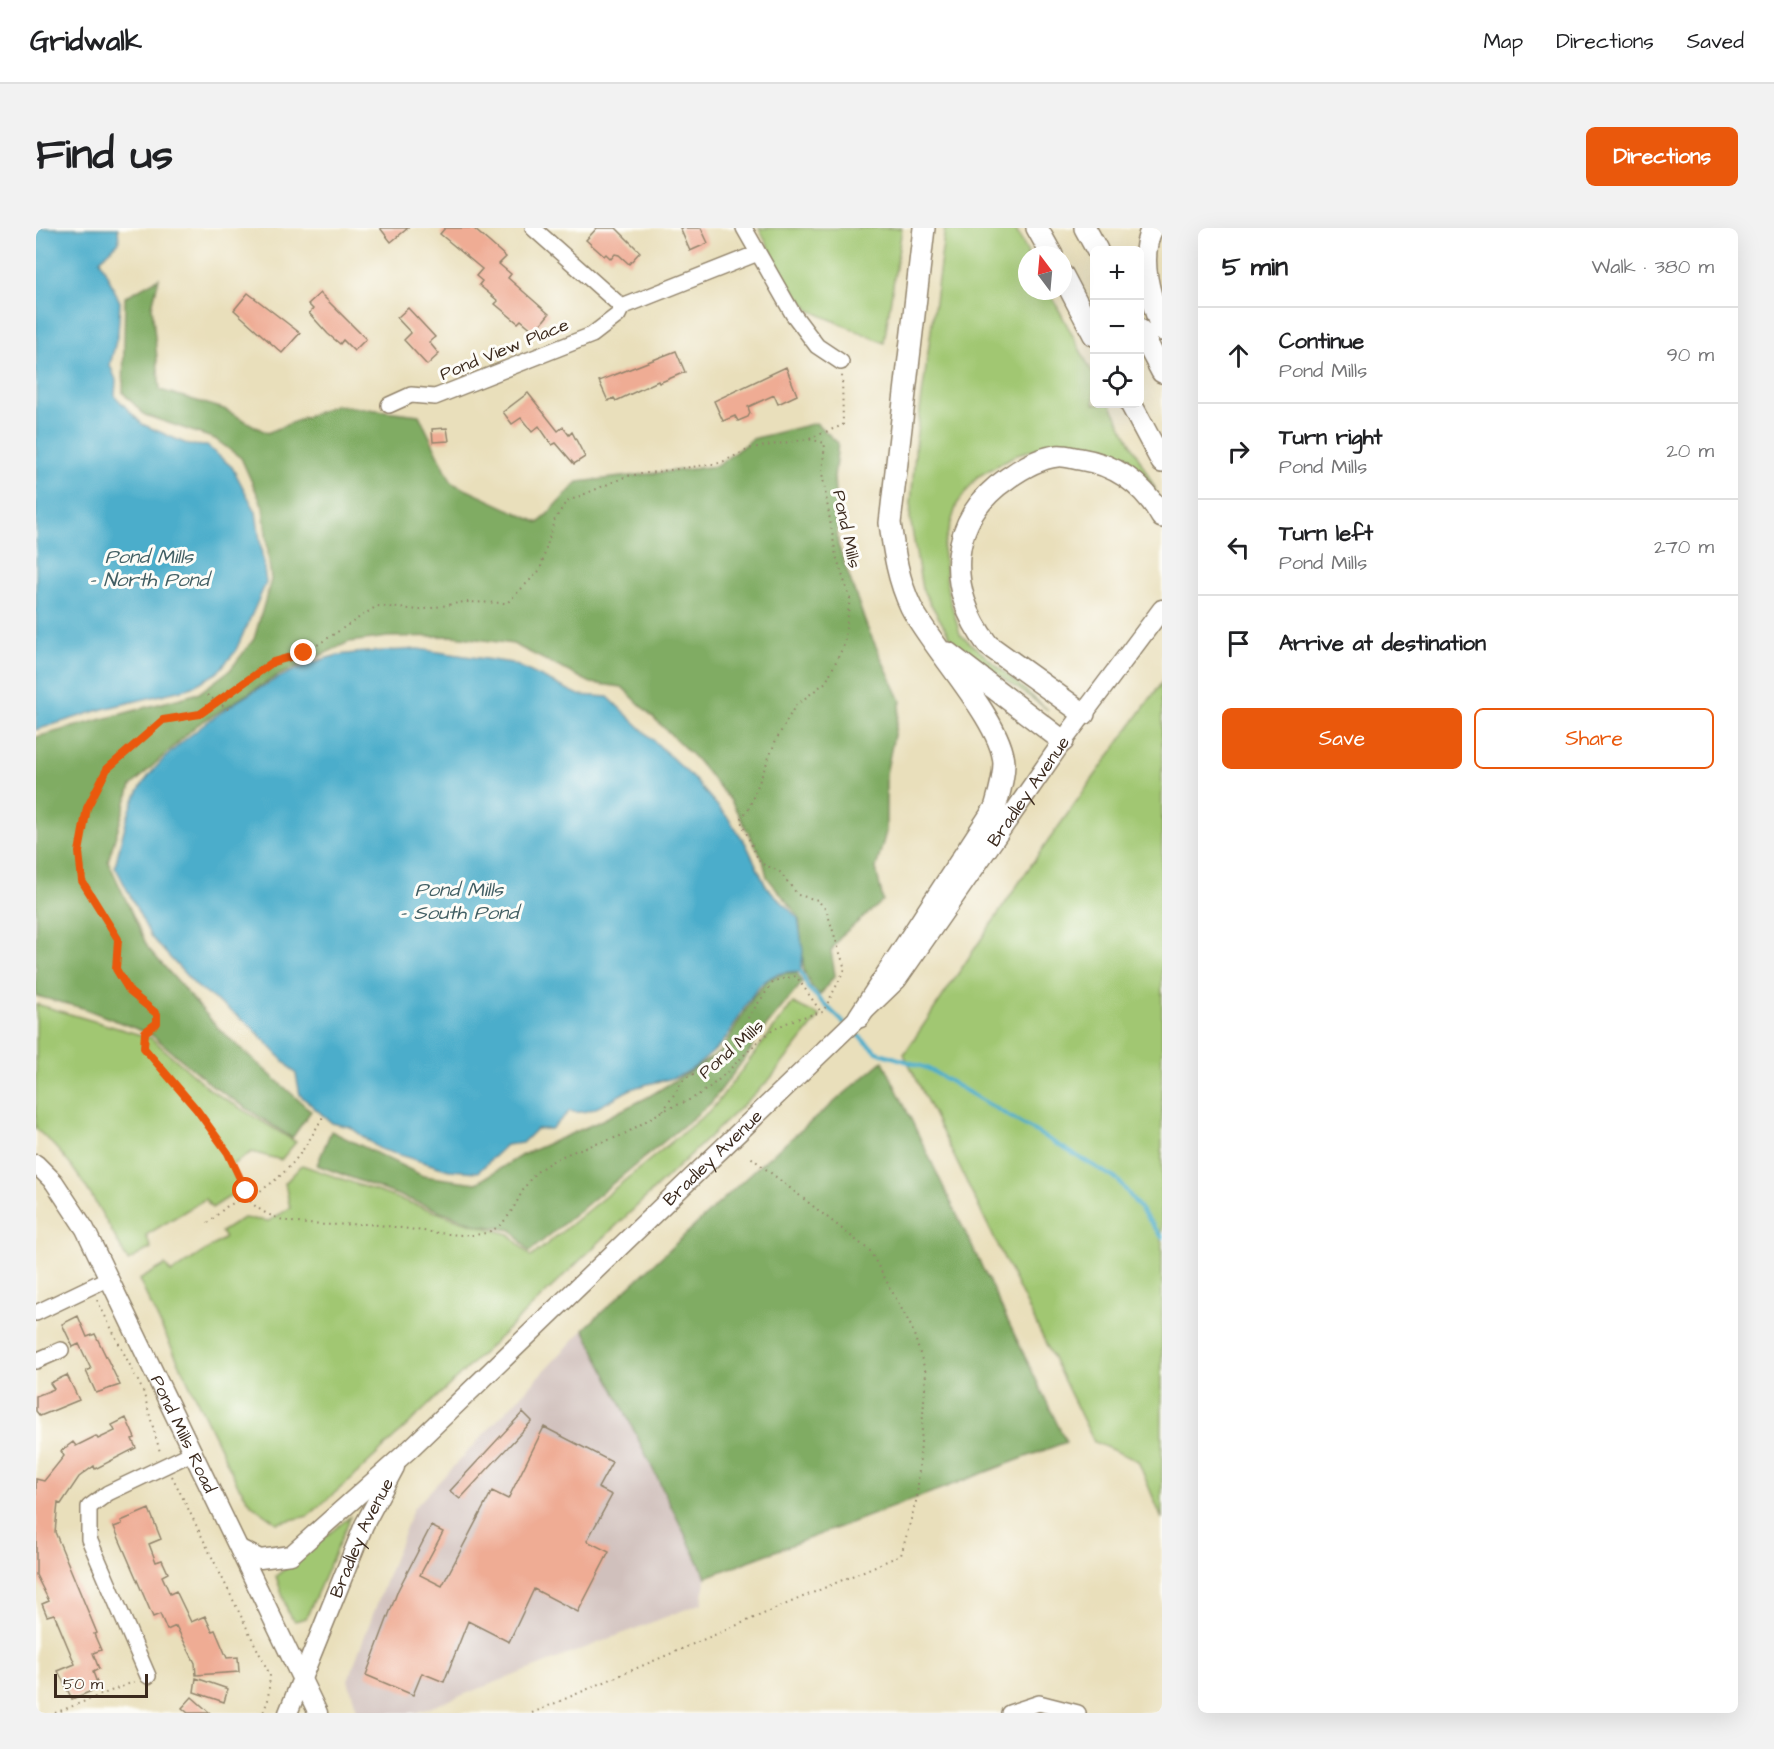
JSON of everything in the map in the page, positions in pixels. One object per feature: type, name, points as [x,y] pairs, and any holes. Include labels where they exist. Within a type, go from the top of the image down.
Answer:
[{"type":"highway","points":[[860,1017],[995,808],[1002,785],[1004,762],[992,730],[910,605],[896,565],[890,523],[924,228]]},
{"type":"highway","points":[[1037,228],[1047,246]]},
{"type":"highway","points":[[1085,228],[1095,246]]},
{"type":"highway","points":[[1152,228],[1148,236],[1148,289],[1162,330]]},
{"type":"highway","points":[[1072,293],[1090,326]]},
{"type":"highway","points":[[1144,338],[1162,372]]},
{"type":"highway","points":[[1133,408],[1162,462]]},
{"type":"highway","points":[[1084,714],[988,645],[979,633],[960,587],[958,560],[963,533],[975,510],[995,487],[1023,467],[1058,456],[1092,461],[1120,471],[1143,491],[1162,517]]},
{"type":"highway","points":[[936,643],[1063,741]]},
{"type":"main road","name":"Bradley Avenue","points":[[288,1713],[364,1525],[400,1458],[897,980],[1063,741],[1162,609]]},
{"type":"main road","name":"Pond Mills Road","points":[[36,1164],[54,1182],[85,1229],[318,1713]]},
{"type":"main road","points":[[240,1550],[260,1559],[291,1555],[400,1458]]},
{"type":"street","points":[[533,228],[622,307],[758,253]]},
{"type":"street","points":[[744,228],[793,314],[817,346],[841,362]]},
{"type":"street","name":"Pond View Place","points":[[389,405],[411,395],[435,397],[592,335],[618,315],[622,307]]},
{"type":"street","points":[[36,1313],[109,1278]]},
{"type":"street","points":[[36,1361],[61,1350]]},
{"type":"street","points":[[148,1676],[89,1539],[89,1507],[108,1493],[194,1452]]},
{"type":"street","points":[[1010,1713],[1039,1704],[1078,1713]]},
{"type":"path","points":[[254,1195],[246,1191],[228,1153],[197,1110],[144,1048],[145,1032],[157,1023],[157,1014],[130,992],[116,969],[118,939],[82,881],[79,852],[87,808],[107,769],[163,720],[193,716],[218,703],[273,662],[304,653],[377,606],[420,610],[464,602],[507,603],[540,570],[554,521],[566,502],[627,476],[720,463],[752,448],[808,439],[843,425],[844,391],[841,362]]},
{"type":"path","name":"Pond Mills","points":[[243,1198],[250,1201],[258,1210],[281,1220],[338,1224],[379,1223],[416,1229],[484,1233],[506,1221],[537,1173],[574,1151],[622,1135],[663,1111],[692,1099],[725,1076],[765,1035],[782,1025],[821,1012],[832,999],[845,969],[828,912],[818,900],[798,896],[780,871],[760,863],[740,819],[748,810],[776,740],[795,706],[826,682],[844,645],[850,598],[836,556],[822,473],[825,443],[808,439]]},
{"type":"path","points":[[207,695],[231,711]]},
{"type":"path","points":[[663,1111],[685,1078],[728,1059],[749,1016],[774,981],[796,976],[821,1012]]},
{"type":"path","points":[[250,1201],[254,1195],[279,1179],[300,1156],[324,1115]]},
{"type":"path","points":[[532,1713],[902,1555],[916,1498],[927,1373],[912,1328],[870,1251],[748,1155]]},
{"type":"path","points":[[208,1223],[226,1207],[243,1198],[246,1191]]},
{"type":"path","points":[[91,1287],[143,1391],[158,1449],[270,1675],[268,1700],[263,1713]]},
{"type":"path","points":[[55,1713],[148,1676]]},
{"type":"shaded area","points":[[584,1329],[706,1577],[702,1603],[416,1713],[358,1713],[348,1680],[413,1509]]},
{"type":"green space","points":[[759,228],[902,228],[884,343],[809,310],[784,278]]},
{"type":"green space","points":[[945,228],[1015,228],[1024,246],[1018,246],[1018,300],[1054,300],[1090,368],[1090,408],[1112,408],[1156,490],[1127,457],[1061,443],[1017,454],[977,477],[957,504],[943,548],[948,593],[960,634],[1048,710],[953,642],[922,589],[910,517],[916,440]]},
{"type":"green space","points":[[159,278],[152,306],[160,390],[224,409],[267,433],[335,405],[419,415],[452,483],[539,523],[578,482],[717,466],[752,439],[816,423],[838,443],[834,477],[838,545],[867,627],[901,701],[886,774],[886,832],[876,868],[883,901],[841,936],[831,951],[835,975],[820,995],[811,986],[804,971],[799,917],[767,877],[763,860],[731,801],[695,758],[622,687],[591,683],[513,644],[454,636],[388,637],[349,642],[275,677],[197,725],[131,786],[108,861],[148,948],[220,1030],[311,1111],[292,1138],[214,1087],[152,1035],[83,1008],[36,996],[36,737],[199,693],[230,670],[254,639],[271,580],[263,507],[241,458],[215,439],[145,415],[123,393],[125,297]]},
{"type":"green space","points":[[1162,682],[1162,1519],[1138,1461],[1094,1442],[904,1054],[1031,865]]},
{"type":"green space","points":[[786,973],[797,973],[802,983],[754,1041],[751,1050],[711,1103],[529,1252],[512,1230],[478,1225],[317,1165],[331,1131],[423,1176],[477,1183],[522,1155],[596,1123],[648,1097],[721,1052],[754,996],[769,979]]},
{"type":"green space","points":[[793,1003],[820,1016],[770,1079],[352,1478],[308,1516],[277,1523],[252,1505],[238,1485],[139,1280],[165,1265],[171,1273],[225,1238],[221,1232],[243,1218],[269,1221],[290,1208],[285,1183],[302,1165],[459,1220],[509,1234],[531,1257],[713,1108]]},
{"type":"green space","points":[[36,1004],[151,1038],[212,1091],[296,1142],[281,1160],[252,1152],[230,1166],[243,1188],[212,1208],[205,1199],[146,1235],[151,1248],[128,1261],[77,1173],[36,1129]]},
{"type":"green space","points":[[883,1061],[1066,1442],[706,1577],[584,1329],[761,1164]]},
{"type":"green space","points":[[351,1516],[306,1618],[295,1621],[289,1615],[276,1576]]},
{"type":"water","name":"Pond Mills - North Pond","points":[[36,228],[118,228],[119,242],[100,260],[120,302],[118,333],[110,365],[116,380],[115,396],[142,424],[189,445],[207,446],[232,467],[256,512],[266,583],[235,652],[217,673],[190,688],[103,709],[36,730]]},
{"type":"water","name":"Pond Mills - South Pond","points":[[418,649],[512,663],[579,695],[608,697],[694,779],[728,818],[746,844],[766,886],[798,918],[803,951],[801,972],[785,972],[772,976],[762,984],[753,994],[722,1043],[684,1074],[631,1089],[591,1110],[570,1111],[551,1129],[536,1129],[522,1143],[506,1145],[478,1172],[449,1170],[380,1149],[350,1127],[332,1123],[300,1095],[296,1074],[250,1025],[196,986],[151,937],[115,866],[124,829],[138,792],[152,772],[199,728],[258,689],[288,673],[316,662],[340,655]]},
{"type":"building","points":[[380,228],[408,228],[391,242]]},
{"type":"building","points":[[445,228],[473,228],[506,257],[499,264],[511,274],[508,278],[549,314],[540,325],[533,330],[521,320],[518,323],[495,304],[498,301],[479,285],[482,281],[476,276],[482,269],[440,234]]},
{"type":"building","points":[[597,228],[616,228],[640,252],[629,264],[619,255],[615,254],[611,259],[606,254],[604,256],[586,240]]},
{"type":"building","points":[[680,228],[701,228],[708,243],[690,251]]},
{"type":"building","points":[[248,293],[300,333],[282,353],[234,310]]},
{"type":"building","points":[[320,293],[366,339],[354,351],[343,340],[340,344],[328,334],[309,313],[313,309],[308,304]]},
{"type":"building","points":[[408,308],[435,337],[429,342],[439,354],[427,365],[404,340],[411,333],[397,318]]},
{"type":"building","points":[[676,351],[685,372],[659,383],[658,381],[616,401],[614,398],[608,401],[599,381]]},
{"type":"building","points":[[786,367],[797,395],[778,404],[774,395],[748,407],[750,413],[748,417],[738,421],[735,416],[723,421],[714,401]]},
{"type":"building","points":[[528,393],[558,431],[563,427],[569,435],[572,432],[585,457],[574,464],[556,443],[552,445],[539,426],[532,432],[521,418],[512,424],[503,412]]},
{"type":"building","points":[[447,428],[449,441],[433,442],[432,429]]},
{"type":"building","points":[[78,1316],[87,1337],[95,1334],[120,1385],[96,1393],[86,1371],[91,1369],[79,1344],[73,1347],[62,1324]]},
{"type":"building","points":[[67,1375],[79,1400],[40,1416],[36,1411],[36,1396],[54,1389],[50,1383]]},
{"type":"building","points":[[523,1412],[532,1421],[460,1499],[450,1491]]},
{"type":"building","points":[[126,1418],[135,1438],[132,1439],[136,1448],[95,1469],[94,1466],[79,1477],[61,1504],[58,1503],[55,1532],[97,1633],[94,1634],[101,1650],[93,1653],[99,1669],[93,1672],[99,1688],[72,1699],[58,1671],[75,1664],[54,1614],[47,1616],[42,1604],[49,1601],[36,1575],[36,1479],[44,1481],[64,1456],[61,1451],[73,1442],[76,1446],[96,1436],[98,1439],[115,1431],[112,1425]]},
{"type":"building","points":[[544,1427],[612,1462],[598,1488],[612,1495],[587,1541],[609,1552],[578,1612],[534,1589],[509,1642],[468,1621],[444,1682],[422,1673],[413,1695],[366,1675],[398,1590],[431,1526],[443,1532],[420,1575],[442,1586],[492,1491],[508,1499]]},
{"type":"building","points":[[149,1509],[161,1539],[149,1544],[156,1562],[162,1560],[168,1573],[162,1576],[170,1594],[176,1591],[191,1622],[205,1616],[212,1631],[215,1630],[227,1658],[238,1657],[239,1672],[196,1675],[195,1663],[176,1626],[167,1630],[160,1614],[153,1617],[114,1527],[122,1524],[121,1521]]},
{"type":"building","points":[[196,1678],[228,1689],[224,1702],[194,1692]]},
{"type":"building","points":[[192,1697],[210,1713],[188,1713],[182,1708]]},
{"type":"waterway","points":[[801,972],[808,988],[844,1023]]},
{"type":"waterway","points":[[852,1030],[877,1052],[927,1068],[1118,1180],[1162,1237]]},
{"type":"route","points":[[246,1191],[228,1153],[197,1110],[144,1048],[145,1032],[157,1023],[157,1014],[130,992],[116,969],[118,939],[107,918],[91,899],[82,881],[79,852],[87,808],[107,769],[163,720],[200,714],[273,662],[304,653]]}]
